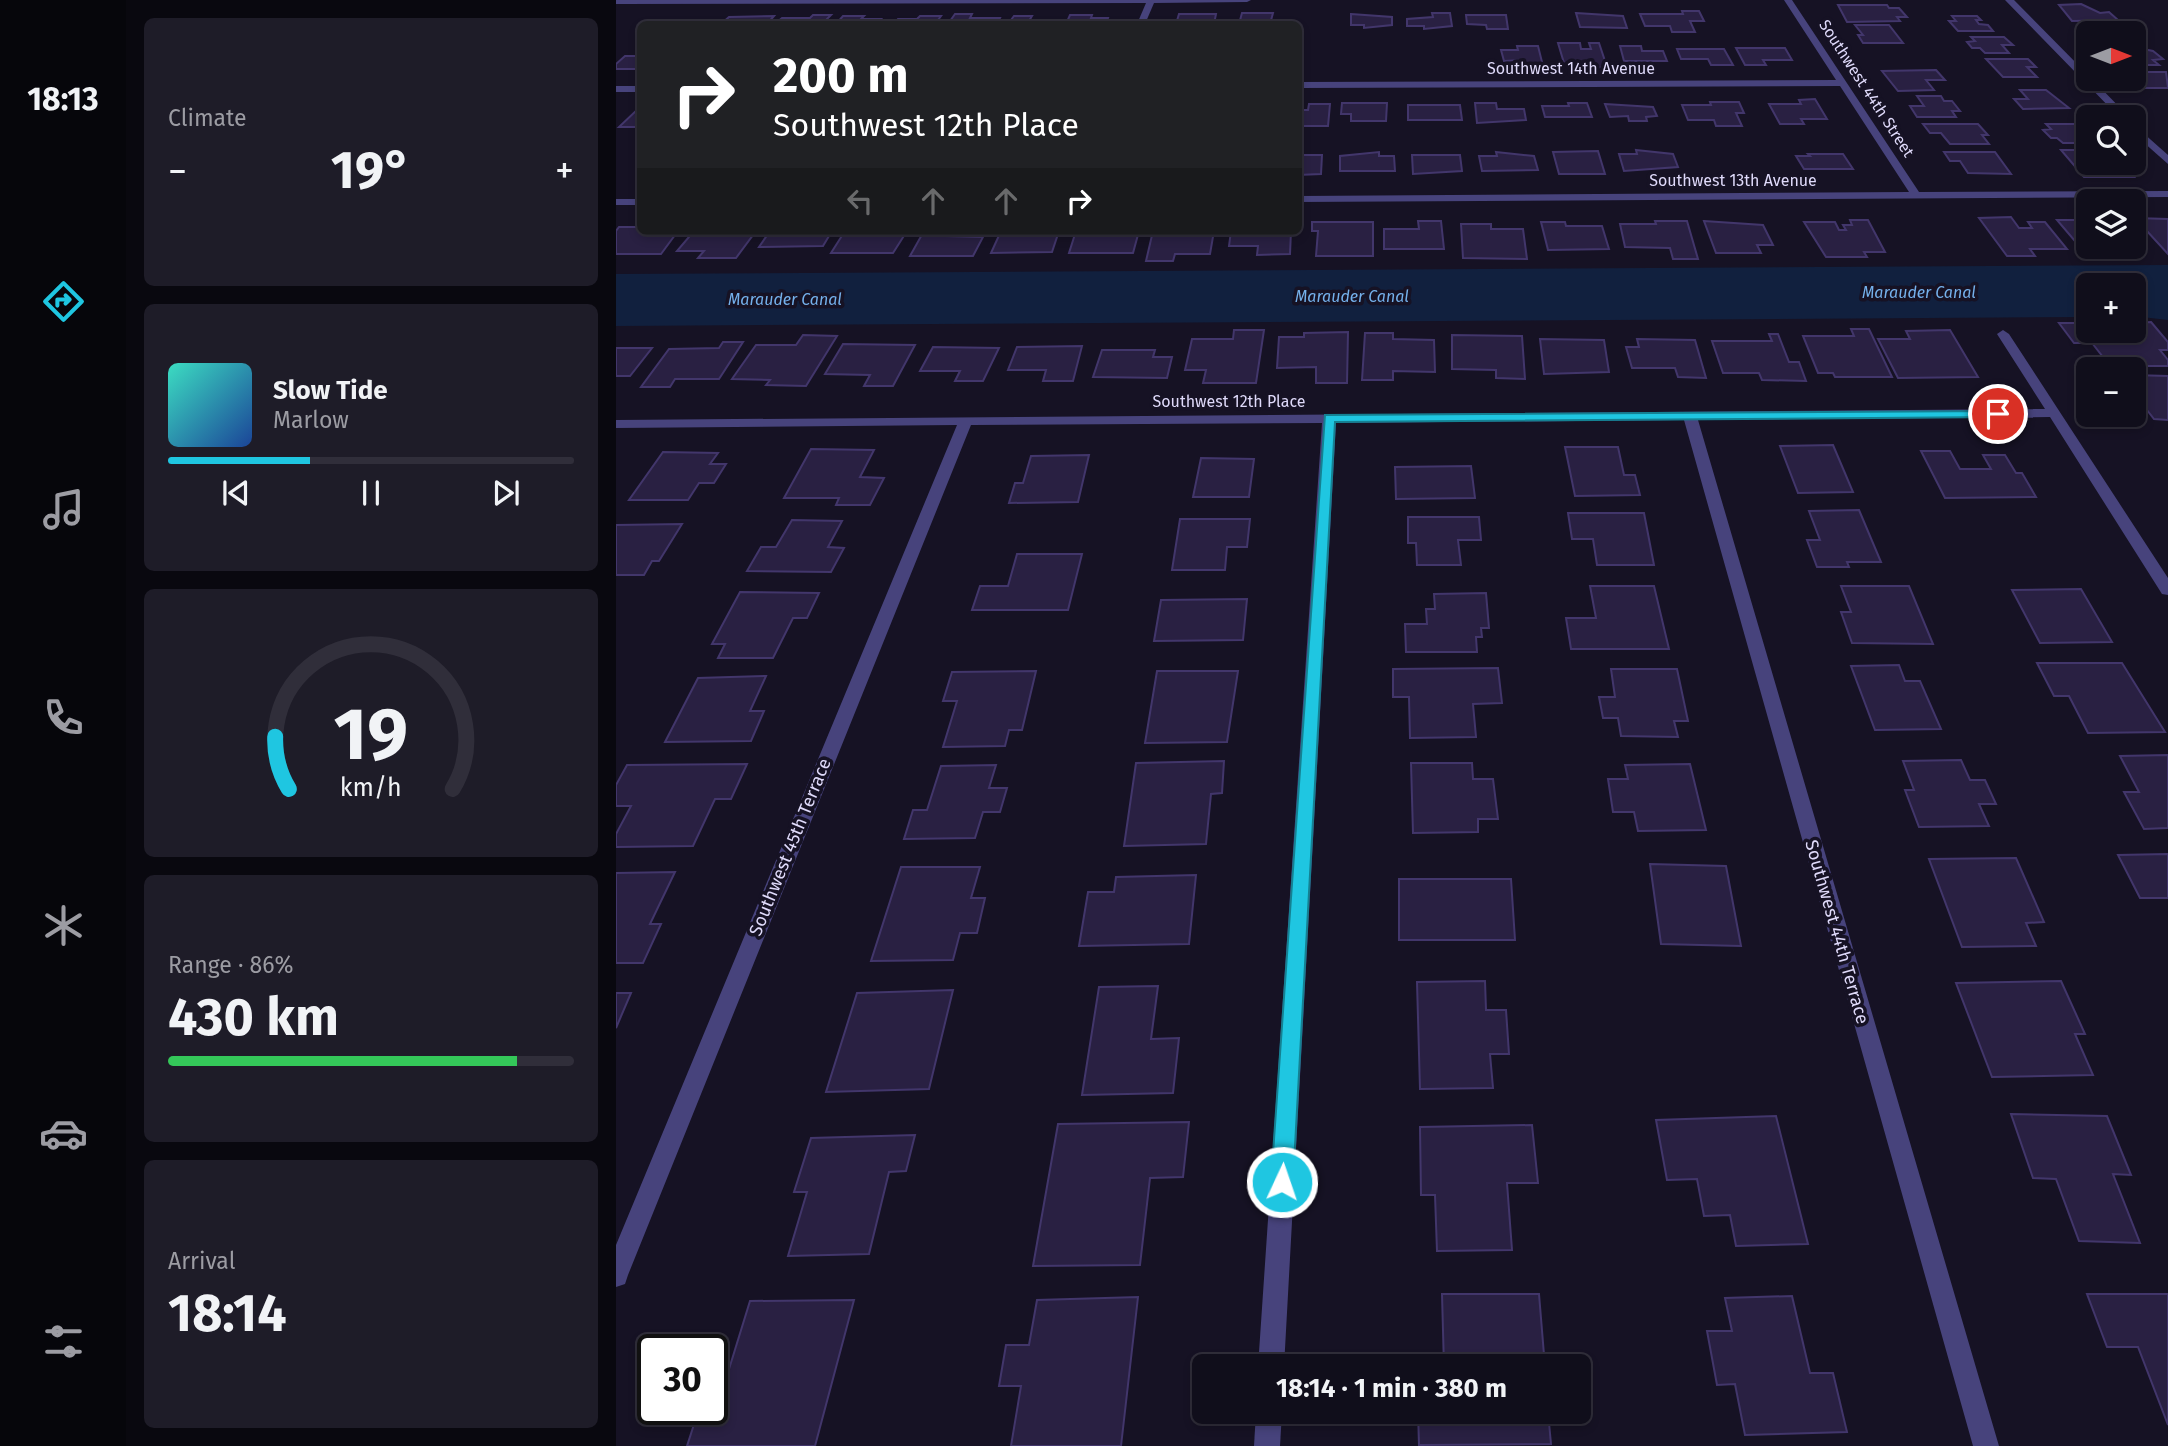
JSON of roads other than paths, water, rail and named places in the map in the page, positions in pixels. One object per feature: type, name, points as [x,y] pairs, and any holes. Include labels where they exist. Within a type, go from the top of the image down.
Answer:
[{"type":"street","points":[[1142,21],[1151,0]]},
{"type":"street","points":[[616,2],[1247,0]]},
{"type":"street","name":"Southwest 44th Street","points":[[1788,0],[1915,194]]},
{"type":"street","points":[[2009,0],[2112,105]]},
{"type":"street","name":"Southwest 14th Avenue","points":[[1302,85],[1843,83]]},
{"type":"street","points":[[616,89],[637,89]]},
{"type":"street","points":[[2146,140],[2168,161]]},
{"type":"street","name":"Southwest 13th Avenue","points":[[1302,199],[2168,194]]},
{"type":"street","points":[[616,202],[637,202]]},
{"type":"street","points":[[2003,334],[2168,590]]},
{"type":"street","name":"Southwest 12th Place","points":[[616,424],[2053,414]]},
{"type":"street","name":"Southwest 44th Terrace","points":[[1689,416],[1986,1446]]},
{"type":"street","points":[[1272,1354],[1329,418]]},
{"type":"street","name":"Southwest 45th Terrace","points":[[616,1275],[966,421]]},
{"type":"street","points":[[1267,1446],[1268,1424]]},
{"type":"water","name":"Marauder Canal","points":[[2168,265],[2168,320],[2146,317],[2146,273],[2076,273],[2076,317],[616,326],[616,274]]}]
